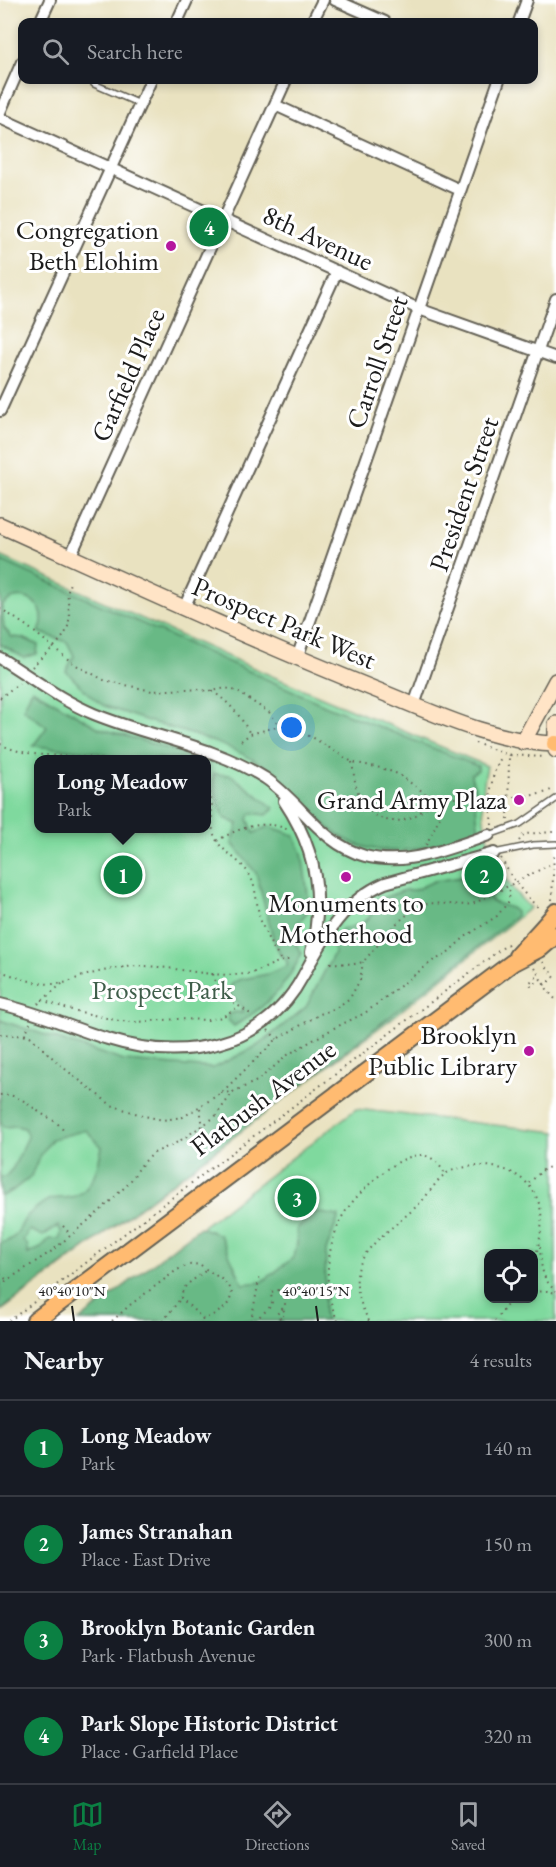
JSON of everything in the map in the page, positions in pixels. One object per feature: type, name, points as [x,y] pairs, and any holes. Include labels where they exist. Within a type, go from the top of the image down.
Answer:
[{"type":"main road","points":[[512,963],[549,910]]},
{"type":"main road","name":"Flatbush Avenue","points":[[35,1321],[512,963],[541,948],[556,935]]},
{"type":"street","points":[[42,18],[51,0]]},
{"type":"street","points":[[179,18],[187,0]]},
{"type":"street","points":[[314,18],[323,0]]},
{"type":"street","points":[[335,0],[376,18]]},
{"type":"street","points":[[520,18],[526,0]]},
{"type":"street","points":[[0,112],[18,71]]},
{"type":"street","points":[[0,411],[149,84]]},
{"type":"street","name":"Garfield Place","points":[[70,557],[284,84]]},
{"type":"street","name":"Carroll Street","points":[[297,658],[498,84]]},
{"type":"street","points":[[274,105],[460,189]]},
{"type":"street","name":"8th Avenue","points":[[0,118],[419,309],[556,358]]},
{"type":"street","points":[[184,608],[337,271]]},
{"type":"street","name":"President Street","points":[[414,705],[556,298]]},
{"type":"street","name":"Prospect Park West","points":[[0,525],[297,658],[489,733],[554,749]]},
{"type":"street","points":[[0,657],[69,702],[95,714],[217,754],[251,771],[272,784],[329,838],[346,849],[388,859],[426,855],[491,832]]},
{"type":"street","points":[[523,742],[556,681]]},
{"type":"street","points":[[554,749],[556,724]]},
{"type":"street","points":[[272,784],[304,837],[315,874],[317,923],[305,972]]},
{"type":"street","points":[[0,1004],[120,1042],[149,1048],[187,1050],[226,1042],[239,1038],[261,1024],[286,1002],[332,926],[356,899],[385,883],[498,855]]},
{"type":"lane","points":[[94,84],[140,104]]},
{"type":"lane","points":[[491,832],[520,824],[556,799]]},
{"type":"lane","points":[[498,855],[514,849],[553,844]]},
{"type":"path","points":[[0,698],[20,683],[64,635],[68,627],[67,592],[70,583]]},
{"type":"path","points":[[0,608],[88,673],[122,686],[152,692],[187,689],[212,691],[226,688],[236,691],[270,712],[280,726]]},
{"type":"path","points":[[212,691],[229,702],[241,716],[250,734]]},
{"type":"path","points":[[241,741],[250,734],[280,726],[312,736],[352,762],[398,774],[426,794],[435,797],[508,797],[545,794],[550,790]]},
{"type":"path","points":[[0,744],[41,755]]},
{"type":"path","points":[[498,855],[526,897],[549,910],[554,880],[553,844],[509,828],[509,756],[554,749]]},
{"type":"path","points":[[491,832],[490,797],[494,774],[502,756]]},
{"type":"path","points":[[352,762],[361,799],[370,812],[382,819],[393,821],[418,815],[435,797]]},
{"type":"path","points":[[426,855],[426,845],[440,817],[445,798]]},
{"type":"path","points":[[211,802],[212,828],[217,841],[240,862],[249,874],[262,927],[280,959]]},
{"type":"path","points":[[217,841],[226,835],[266,824],[292,830]]},
{"type":"path","points":[[524,834],[554,832]]},
{"type":"path","points":[[514,849],[524,834]]},
{"type":"path","points":[[0,1034],[30,1036],[60,1065],[111,1105],[163,1120],[183,1117],[221,1093],[277,1039],[320,1014],[336,1008],[350,998],[360,980],[363,962],[396,924],[415,908],[429,903],[465,905],[475,903],[549,866]]},
{"type":"path","points":[[221,1093],[233,1092],[257,1081],[289,1054],[365,1013],[434,960],[444,956],[465,937],[497,916],[509,901],[510,885]]},
{"type":"path","name":"Flatbush Avenue","points":[[9,1321],[466,978],[509,943]]},
{"type":"path","points":[[0,971],[36,982],[63,983],[107,970],[135,967],[247,974],[264,970],[280,959],[292,960]]},
{"type":"path","points":[[330,963],[363,962]]},
{"type":"path","points":[[543,962],[555,978],[544,985]]},
{"type":"path","points":[[534,968],[539,975],[529,983],[531,986],[541,979],[556,1000]]},
{"type":"path","points":[[213,973],[222,991],[238,1007],[251,1014]]},
{"type":"path","points":[[39,1003],[58,990],[63,983]]},
{"type":"path","points":[[42,1000],[68,1009],[119,1021],[136,1022],[178,1019],[208,1020],[222,1017],[238,1007]]},
{"type":"path","points":[[0,1285],[52,1251],[116,1197],[154,1153],[203,1127],[215,1117],[233,1092]]},
{"type":"path","points":[[0,1095],[16,1096],[29,1103],[54,1120],[64,1133]]},
{"type":"path","points":[[200,1107],[203,1127]]},
{"type":"path","points":[[338,1321],[331,1303],[328,1280],[329,1252],[341,1218],[370,1182],[411,1156],[420,1155],[434,1159],[445,1174]]},
{"type":"path","points":[[368,1321],[361,1305],[357,1283],[360,1261],[375,1241],[428,1196],[445,1174],[473,1165],[487,1165],[507,1170],[529,1183],[541,1210],[542,1227],[538,1249]]},
{"type":"path","points":[[529,1183],[544,1169],[556,1165]]},
{"type":"path","points":[[63,1226],[71,1235]]},
{"type":"path","points":[[539,1244],[544,1277],[548,1285],[556,1292]]},
{"type":"path","points":[[112,1321],[183,1266],[200,1264],[228,1283],[232,1291],[229,1303],[224,1309],[200,1321]]},
{"type":"path","points":[[163,1321],[181,1298],[181,1290],[206,1270]]},
{"type":"path","points":[[0,1274],[8,1280]]},
{"type":"path","points":[[260,1275],[251,1320],[256,1320],[270,1306],[271,1292],[287,1290],[285,1306],[277,1314],[280,1320]]},
{"type":"path","points":[[538,1292],[556,1292]]},
{"type":"path","points":[[181,1298],[203,1319]]},
{"type":"path","points":[[496,1321],[508,1304]]},
{"type":"path","points":[[280,1320],[285,1312],[283,1308]]},
{"type":"green space","name":"Prospect Park","points":[[0,556],[274,677],[487,766],[483,806],[489,843],[505,877],[530,908],[391,1019],[0,1312]]},
{"type":"green space","points":[[0,560],[327,706],[478,766],[478,770],[471,774],[476,791],[479,829],[425,848],[396,851],[368,848],[337,834],[312,813],[278,777],[250,758],[218,743],[103,705],[66,671],[74,656],[67,642],[39,632],[42,614],[33,601],[18,598],[2,606],[4,628],[12,637],[23,638],[38,645],[37,654],[24,658],[0,644]]},
{"type":"green space","points":[[32,689],[99,728],[190,755],[106,755],[33,746],[47,727],[23,709]]},
{"type":"green space","points":[[214,774],[231,775],[274,808],[267,815],[251,813],[248,819],[254,833],[269,826],[294,835],[302,853],[310,909],[297,924],[295,943],[302,953],[289,977],[266,1004],[234,1026],[228,1020],[229,1014],[242,1013],[241,1005],[230,995],[231,985],[238,980],[268,974],[287,966],[287,961],[280,954],[273,937],[256,873],[232,843],[238,824],[224,818],[214,790]]},
{"type":"green space","points":[[472,870],[483,870],[483,883],[492,902],[511,908],[516,912],[516,916],[325,1067],[0,1311],[0,1243],[11,1239],[25,1218],[46,1201],[73,1197],[82,1192],[95,1173],[102,1147],[86,1130],[52,1139],[40,1156],[31,1176],[0,1197],[0,1177],[5,1177],[13,1168],[28,1137],[24,1128],[4,1127],[0,1121],[0,1020],[124,1061],[213,1068],[257,1046],[306,1007],[334,953],[333,943],[342,929],[366,921],[377,900],[405,890],[415,890],[434,881],[462,877]],"holes":[[[58,1226],[61,1231],[60,1239],[49,1239],[41,1248],[28,1254],[28,1246],[23,1240],[30,1230],[43,1236]]]},
{"type":"green space","points":[[356,1109],[556,1132],[556,1321],[79,1321]]},
{"type":"green space","points":[[315,1212],[339,1216],[326,1251],[324,1315],[326,1321],[79,1321],[200,1227],[220,1235],[243,1284],[262,1282],[294,1257],[297,1228]]},
{"type":"place","name":"Park Slope Historic District","points":[[209,227]]},
{"type":"place","name":"Congregation Beth Elohim","points":[[171,246]]},
{"type":"place","name":"Grand Army Plaza","points":[[519,800]]},
{"type":"place","name":"Long Meadow","points":[[123,875]]},
{"type":"place","name":"James Stranahan","points":[[484,875]]},
{"type":"place","name":"Monuments to Motherhood","points":[[346,877]]},
{"type":"place","name":"Brooklyn Public Library","points":[[529,1051]]},
{"type":"place","name":"Brooklyn Botanic Garden","points":[[297,1198]]}]
